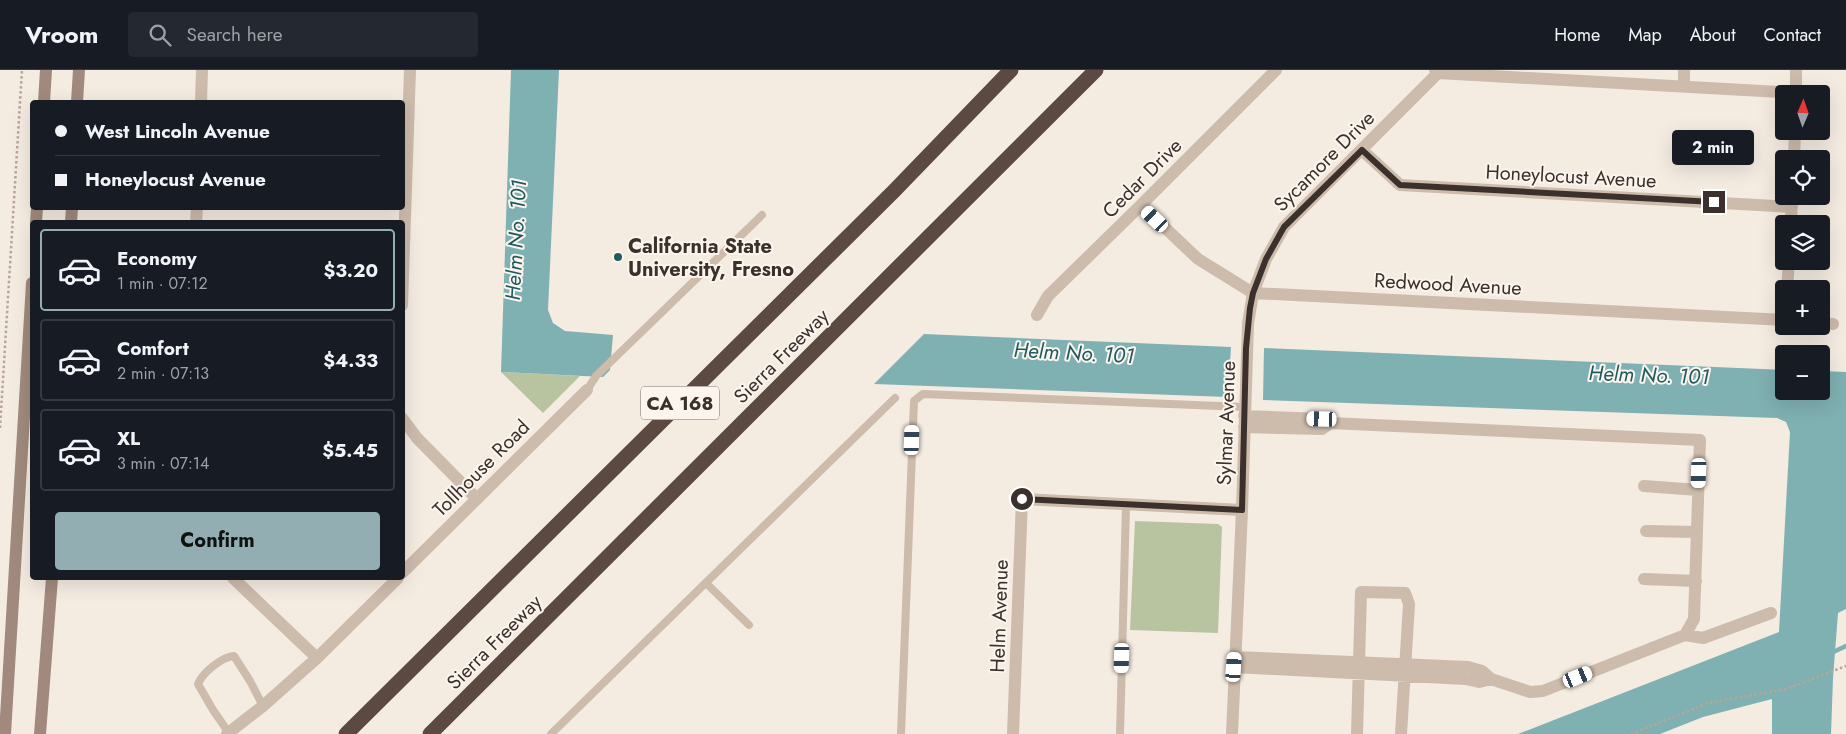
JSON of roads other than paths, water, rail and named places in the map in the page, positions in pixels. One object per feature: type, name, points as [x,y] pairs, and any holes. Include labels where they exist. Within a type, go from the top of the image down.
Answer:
[{"type":"highway","name":"Sierra Freeway","points":[[346,734],[873,212],[1011,70]]},
{"type":"highway","name":"Sierra Freeway","points":[[430,734],[1096,70]]},
{"type":"main road","points":[[44,100],[46,70]]},
{"type":"main road","points":[[77,100],[79,70]]},
{"type":"main road","points":[[5,734],[30,316]]},
{"type":"main road","points":[[40,734],[52,580]]},
{"type":"street","points":[[201,100],[202,70]]},
{"type":"street","points":[[405,220],[410,70]]},
{"type":"street","name":"Cedar Drive","points":[[1037,315],[1048,296],[1276,70]]},
{"type":"street","points":[[1684,70],[1684,87]]},
{"type":"street","points":[[1796,70],[1796,85]]},
{"type":"street","points":[[1438,71],[1775,93]]},
{"type":"street","name":"Sycamore Drive","points":[[1253,293],[1266,259],[1284,227],[1438,71]]},
{"type":"street","name":"Honeylocust Avenue","points":[[1362,150],[1400,185],[1775,201]]},
{"type":"street","name":"Redwood Avenue","points":[[1141,205],[1198,259],[1253,293],[1775,320]]},
{"type":"street","name":"Sylmar Avenue","points":[[1232,734],[1248,324],[1253,293]]},
{"type":"street","name":"Tollhouse Road","points":[[405,570],[587,390]]},
{"type":"street","points":[[1244,416],[1322,419],[1330,423],[1700,440],[1694,619],[1685,635]]},
{"type":"street","points":[[405,422],[417,438],[477,499]]},
{"type":"street","points":[[1644,486],[1698,490]]},
{"type":"street","name":"Helm Avenue","points":[[1013,734],[1022,499],[1126,505]]},
{"type":"street","points":[[1126,505],[1242,510]]},
{"type":"street","points":[[1646,531],[1697,532]]},
{"type":"street","points":[[1644,579],[1696,581]]},
{"type":"street","points":[[235,580],[318,658]]},
{"type":"street","points":[[228,733],[263,706],[318,658],[396,580]]},
{"type":"street","points":[[1357,734],[1361,592],[1405,593],[1409,604],[1401,734]]},
{"type":"street","points":[[1235,662],[1405,670],[1468,668],[1482,671],[1491,679],[1530,692],[1542,691],[1685,635],[1703,638],[1771,613]]},
{"type":"lane","points":[[587,390],[596,376],[762,215]]},
{"type":"lane","points":[[901,734],[914,401],[923,394],[1244,416]]},
{"type":"lane","points":[[551,734],[895,398]]},
{"type":"lane","points":[[1120,734],[1126,505]]},
{"type":"lane","points":[[706,583],[749,625]]},
{"type":"lane","points":[[228,733],[198,684],[201,677],[227,657],[234,656],[263,706]]},
{"type":"water","name":"Helm No. 101","points":[[511,70],[559,70],[548,310],[553,323],[565,331],[613,335],[610,370],[603,377],[501,372]]},
{"type":"water","name":"Helm No. 101","points":[[924,334],[1231,347],[1228,397],[874,384]]},
{"type":"water","name":"Helm No. 101","points":[[1264,348],[1775,370],[1775,400],[1830,400],[1830,371],[1846,372],[1846,609],[1838,613],[1831,734],[1772,734],[1772,699],[1703,717],[1660,734],[1518,734],[1779,632],[1790,432],[1786,422],[1777,418],[1263,400]]},
{"type":"waterway","points":[[1829,654],[1846,646]]},
{"type":"place","name":"California State University, Fresno","points":[[618,257]]}]
